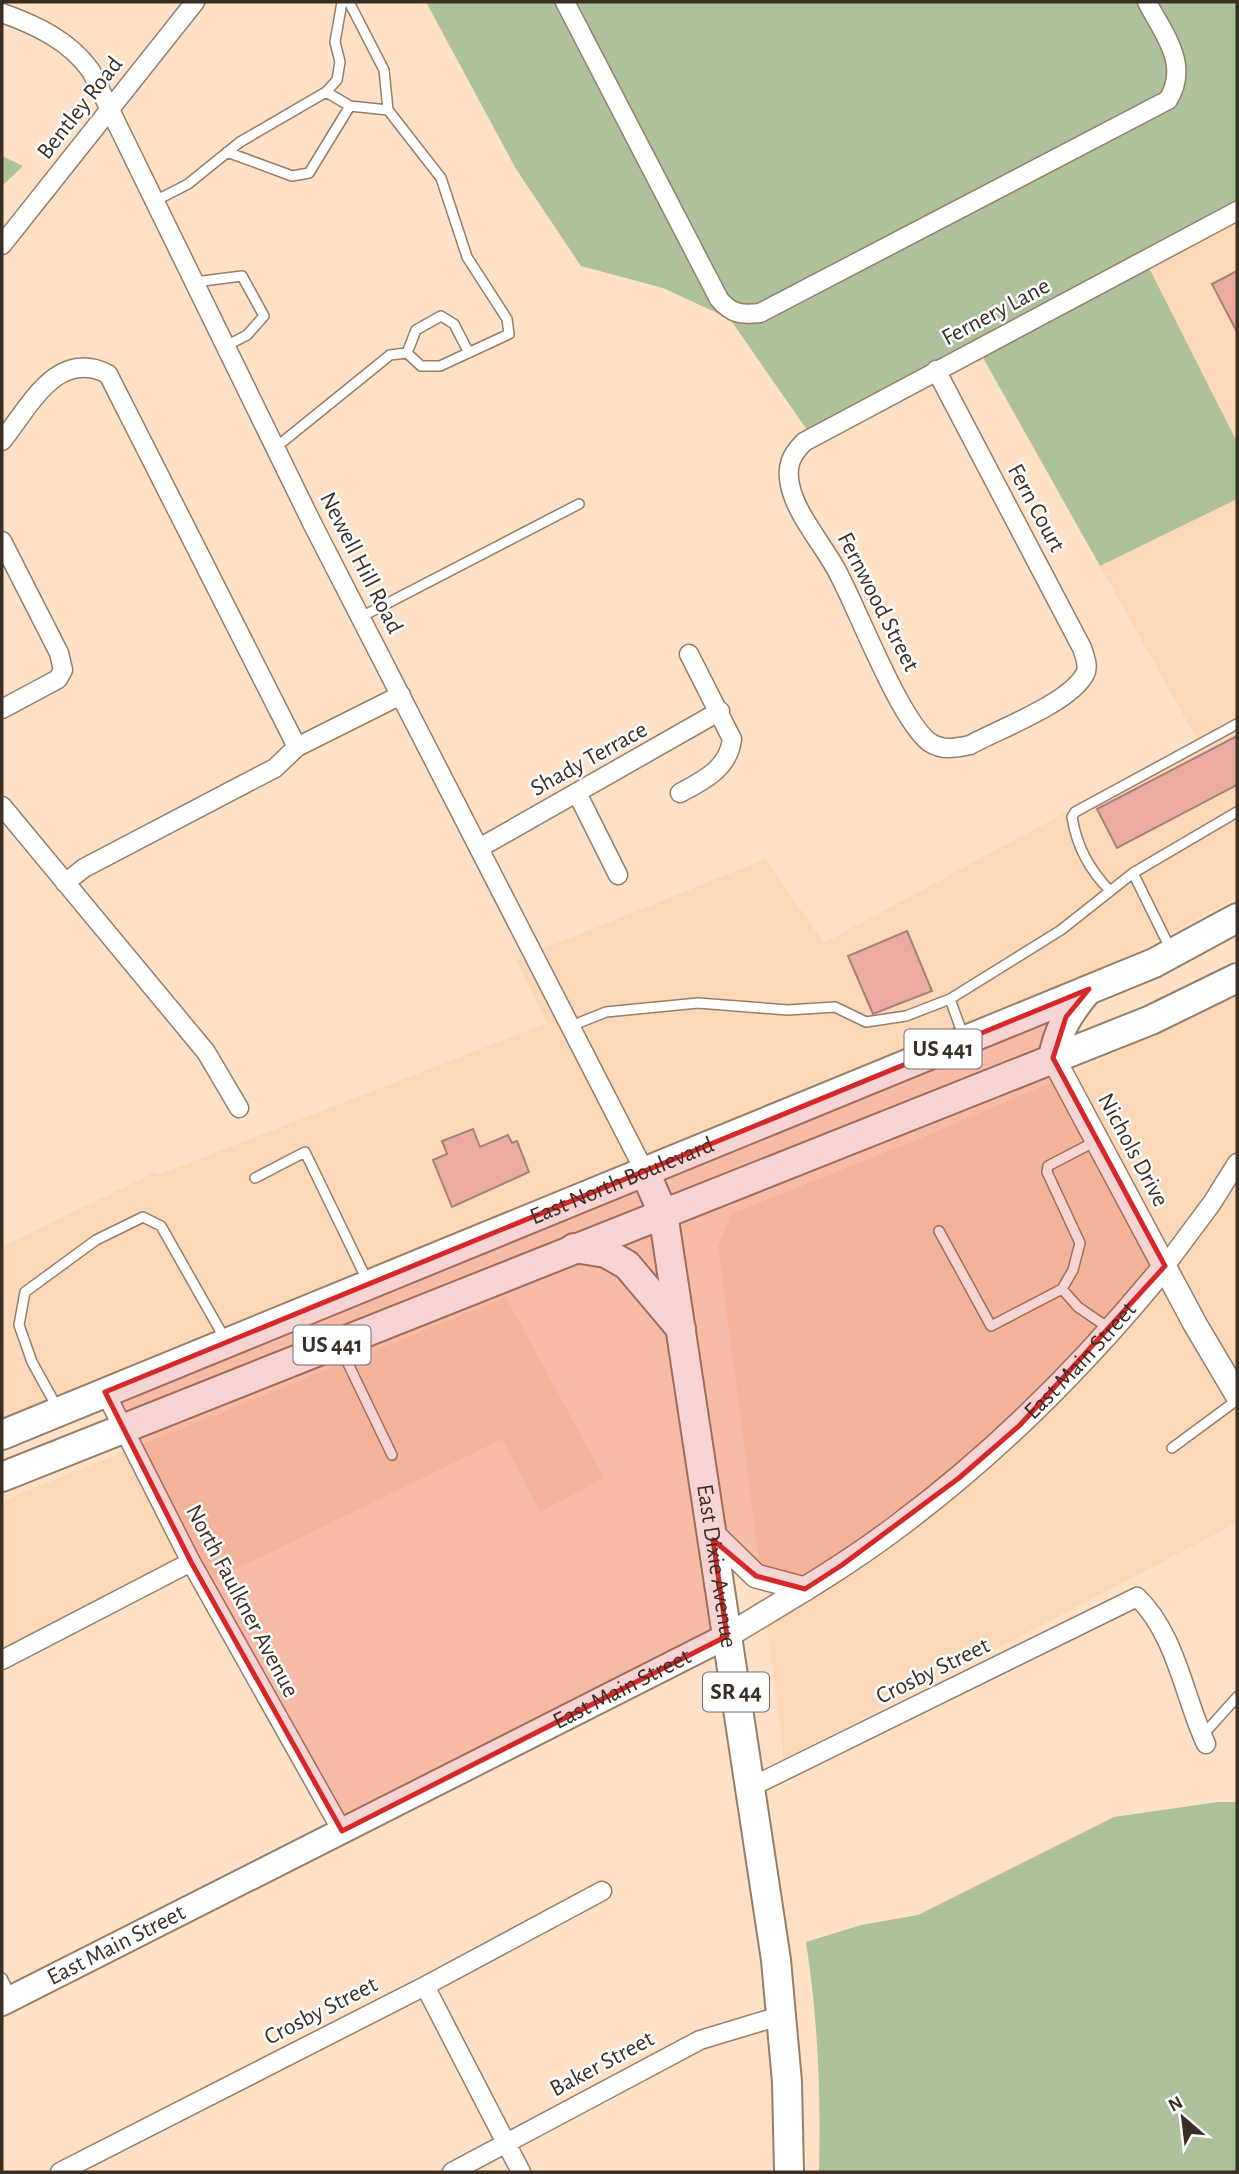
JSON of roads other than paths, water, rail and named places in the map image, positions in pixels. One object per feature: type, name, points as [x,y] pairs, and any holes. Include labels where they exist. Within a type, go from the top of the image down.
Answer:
[{"type":"main road","name":"East North Boulevard","points":[[2,1435],[1089,989],[1173,953],[1237,918]]},
{"type":"main road","name":"East North Boulevard","points":[[2,1477],[1150,1020],[1237,978]]},
{"type":"main road","points":[[1053,1058],[1057,1036],[1066,1017],[1089,989]]},
{"type":"main road","name":"SR 44","points":[[644,1170],[663,1213]]},
{"type":"main road","name":"East Dixie Avenue","points":[[663,1213],[783,2015],[789,2172]]},
{"type":"main road","points":[[573,1248],[606,1254],[627,1265],[682,1331]]},
{"type":"main road","name":"East Main Street","points":[[5,1993],[342,1831],[727,1636]]},
{"type":"street","name":"Bentley Road","points":[[2,246],[195,2]]},
{"type":"street","points":[[565,2],[719,299],[728,310],[743,315],[760,313],[1167,100],[1177,84],[1178,67],[1147,2]]},
{"type":"street","name":"Newell Hill Road","points":[[2,13],[40,29],[82,58],[111,109],[275,448],[644,1170]]},
{"type":"street","name":"Fernery Lane","points":[[788,467],[792,454],[804,442],[1237,211]]},
{"type":"street","points":[[2,441],[56,374],[72,367],[90,365],[108,374],[297,747]]},
{"type":"street","name":"Fern Court","points":[[936,370],[1082,648],[1087,670],[1066,695],[970,745],[941,748]]},
{"type":"street","name":"Fernwood Street","points":[[788,467],[790,486],[800,507],[837,570],[910,718],[926,738],[941,748]]},
{"type":"street","points":[[2,541],[59,653],[63,670],[58,679],[2,709]]},
{"type":"street","points":[[680,793],[704,780],[726,759],[732,738],[689,654]]},
{"type":"street","points":[[65,883],[84,869],[275,768],[297,747],[401,695]]},
{"type":"street","name":"Shady Terrace","points":[[481,847],[720,711]]},
{"type":"street","points":[[577,793],[618,875]]},
{"type":"street","points":[[2,806],[206,1052],[239,1108]]},
{"type":"street","name":"Nichols Drive","points":[[1053,1058],[1237,1395]]},
{"type":"street","name":"East Main Street","points":[[727,1636],[805,1589],[897,1527],[959,1478],[1029,1416],[1111,1330],[1165,1266],[1212,1203],[1237,1163]]},
{"type":"street","name":"North Faulkner Avenue","points":[[105,1392],[191,1562],[342,1831]]},
{"type":"street","points":[[713,1534],[756,1576],[805,1589]]},
{"type":"street","points":[[2,1660],[191,1562]]},
{"type":"street","name":"Crosby Street","points":[[751,1787],[1137,1597],[1149,1608],[1164,1637],[1204,1740]]},
{"type":"street","name":"Crosby Street","points":[[60,2172],[425,1986],[602,1891]]},
{"type":"street","points":[[425,1986],[521,2172]]},
{"type":"street","name":"Baker Street","points":[[452,2172],[700,2040],[783,2015]]},
{"type":"lane","points":[[155,201],[188,184],[227,152],[326,92],[337,80],[340,62],[335,42],[342,2]]},
{"type":"lane","points":[[275,448],[390,355],[407,353],[421,366],[440,366],[509,334],[507,319],[467,257],[441,178],[388,110],[384,70],[349,2]]},
{"type":"lane","points":[[326,92],[350,106],[388,110]]},
{"type":"lane","points":[[227,152],[292,176],[309,173],[350,106]]},
{"type":"lane","points":[[195,282],[242,276],[264,316],[247,335],[226,346]]},
{"type":"lane","points":[[407,353],[416,330],[441,316],[454,324],[469,353]]},
{"type":"lane","points":[[361,617],[579,504]]},
{"type":"lane","points":[[1110,891],[1086,862],[1073,825],[1072,817],[1075,812],[1237,724]]},
{"type":"lane","points":[[571,1026],[606,1012],[698,1003],[788,1010],[835,1007],[866,1022],[906,1016],[950,999],[1060,930],[1133,873],[1237,813]]},
{"type":"lane","points":[[1133,873],[1173,953]]},
{"type":"lane","points":[[950,999],[965,1040]]},
{"type":"lane","points":[[940,1231],[991,1326],[1062,1289],[1073,1270],[1080,1243],[1047,1172],[1048,1166],[1097,1140]]},
{"type":"lane","points":[[255,1178],[305,1152],[369,1283]]},
{"type":"lane","points":[[59,1411],[32,1362],[19,1325],[25,1292],[96,1240],[143,1217],[161,1226],[226,1342]]},
{"type":"lane","points":[[1062,1289],[1078,1307],[1111,1330]]},
{"type":"lane","points":[[338,1342],[392,1455]]},
{"type":"lane","points":[[1172,1448],[1237,1400]]},
{"type":"lane","points":[[1204,1740],[1237,1698]]}]
